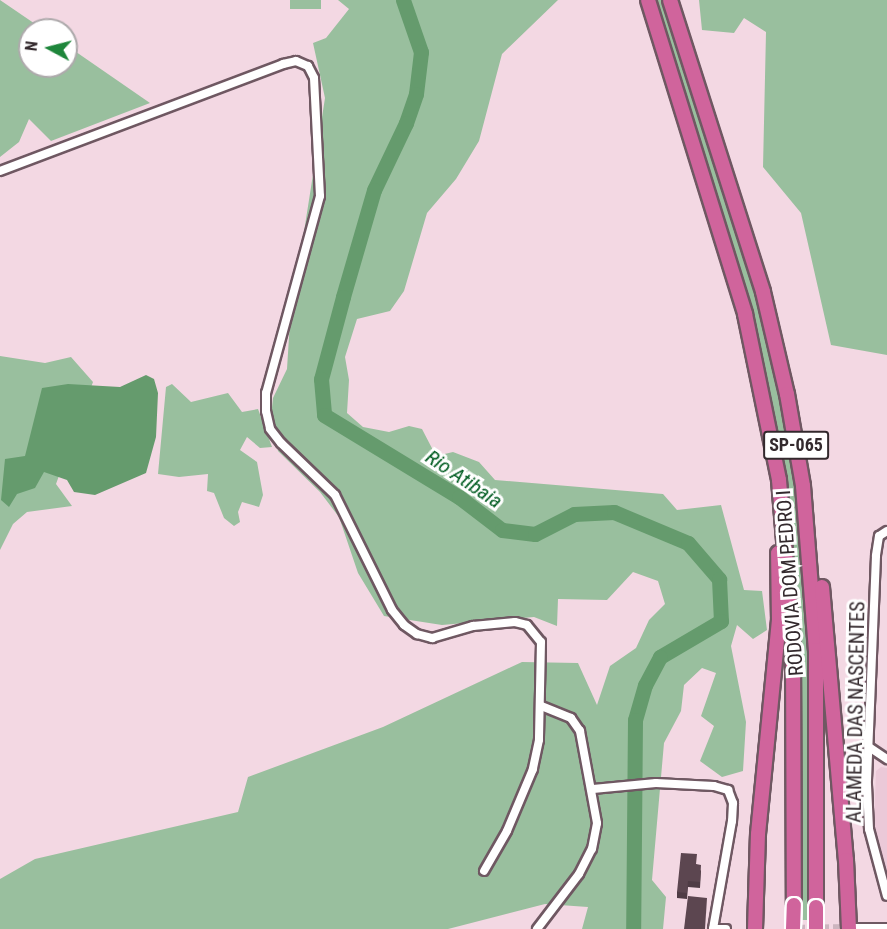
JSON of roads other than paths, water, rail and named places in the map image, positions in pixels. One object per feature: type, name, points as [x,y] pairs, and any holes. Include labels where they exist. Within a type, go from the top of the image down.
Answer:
[{"type":"highway","name":"RODOVIA DOM PEDRO I","points":[[648,0],[745,314],[771,434],[785,525],[790,595],[794,929]]},
{"type":"highway","name":"RODOVIA DOM PEDRO I","points":[[670,0],[770,320],[795,438],[812,566],[818,705],[816,929]]},
{"type":"highway","points":[[770,320],[803,444],[814,514],[846,860],[849,928]]},
{"type":"highway","points":[[755,929],[758,834],[779,621],[771,434]]},
{"type":"street","points":[[0,171],[283,64],[296,62],[308,66],[314,78],[320,196],[266,393],[270,429],[335,495],[392,610],[404,624],[417,634],[432,638],[473,626],[515,622],[535,632],[541,642],[541,706],[533,769],[507,831],[484,871]]},
{"type":"street","name":"ALAMEDA DAS NASCENTES","points":[[887,531],[879,536],[876,556],[869,747],[869,829],[887,896]]},
{"type":"street","points":[[537,929],[579,874],[592,849],[597,823],[593,789],[585,767],[580,731],[571,718],[541,706]]},
{"type":"street","points":[[869,747],[887,759]]},
{"type":"street","points":[[593,789],[613,784],[656,783],[714,786],[728,790],[733,803],[713,929],[726,929]]},
{"type":"street","points":[[849,928],[887,928]]},
{"type":"waterway","name":"Rio Atibaia","points":[[403,0],[421,52],[416,94],[406,123],[374,190],[343,297],[321,379],[324,415],[459,497],[502,530],[535,534],[574,514],[614,512],[688,543],[719,579],[721,621],[660,657],[645,685],[635,720],[633,929]]},
{"type":"tunnel","points":[[785,929],[849,928]]}]
